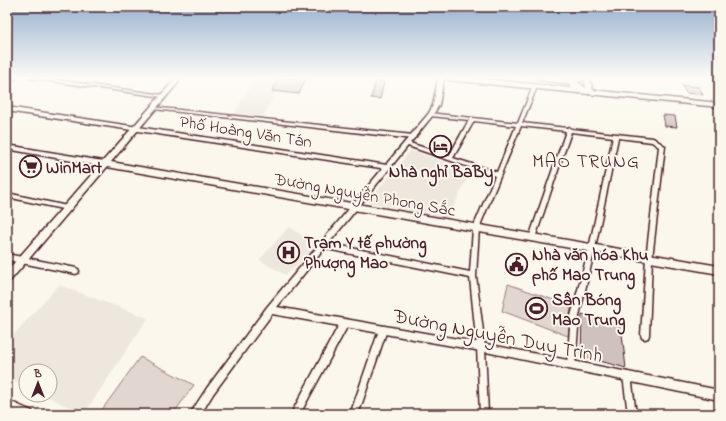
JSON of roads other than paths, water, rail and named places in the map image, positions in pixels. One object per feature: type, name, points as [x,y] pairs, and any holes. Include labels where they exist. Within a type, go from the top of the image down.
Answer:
[{"type":"highway","points":[[641,98],[719,105]]},
{"type":"main road","points":[[7,278],[162,98]]},
{"type":"main road","name":"Đường Nguyễn Phong Sắc","points":[[7,146],[719,270]]},
{"type":"street","points":[[195,414],[210,391],[270,310],[431,114],[436,105],[437,98]]},
{"type":"street","points":[[484,414],[481,347],[473,276],[476,228],[531,98]]},
{"type":"street","points":[[154,108],[413,137]]},
{"type":"street","name":"Phố Hoàng Văn Tán","points":[[7,109],[386,167]]},
{"type":"street","points":[[431,114],[653,140],[662,146],[649,259],[645,335]]},
{"type":"street","points":[[450,159],[472,119]]},
{"type":"street","points":[[532,238],[568,129]]},
{"type":"street","points":[[571,365],[575,316],[592,248],[616,135]]},
{"type":"street","points":[[407,144],[498,175]]},
{"type":"street","points":[[7,195],[67,208]]},
{"type":"street","points":[[322,245],[473,276]]},
{"type":"street","points":[[7,257],[76,271]]},
{"type":"street","name":"Đường Nguyễn Duy Trinh","points":[[270,310],[481,347],[719,395]]},
{"type":"street","points":[[295,414],[344,324]]},
{"type":"street","points":[[355,412],[383,330]]},
{"type":"street","points":[[627,376],[632,414]]},
{"type":"street","points":[[7,404],[29,414]]},
{"type":"place","name":"Nhà nghỉ BaBy","points":[[441,147]]},
{"type":"place","name":"WinMart","points":[[31,167]]},
{"type":"place","name":"Trạm Y tế phường Phượng Mao","points":[[288,252]]},
{"type":"place","name":"Nhà văn hóa Khu phố Mao Trung","points":[[517,264]]},
{"type":"place","name":"Sân Bóng Mao Trung","points":[[537,309]]},
{"type":"district","name":"MAO TRUNG","points":[[586,160]]}]
